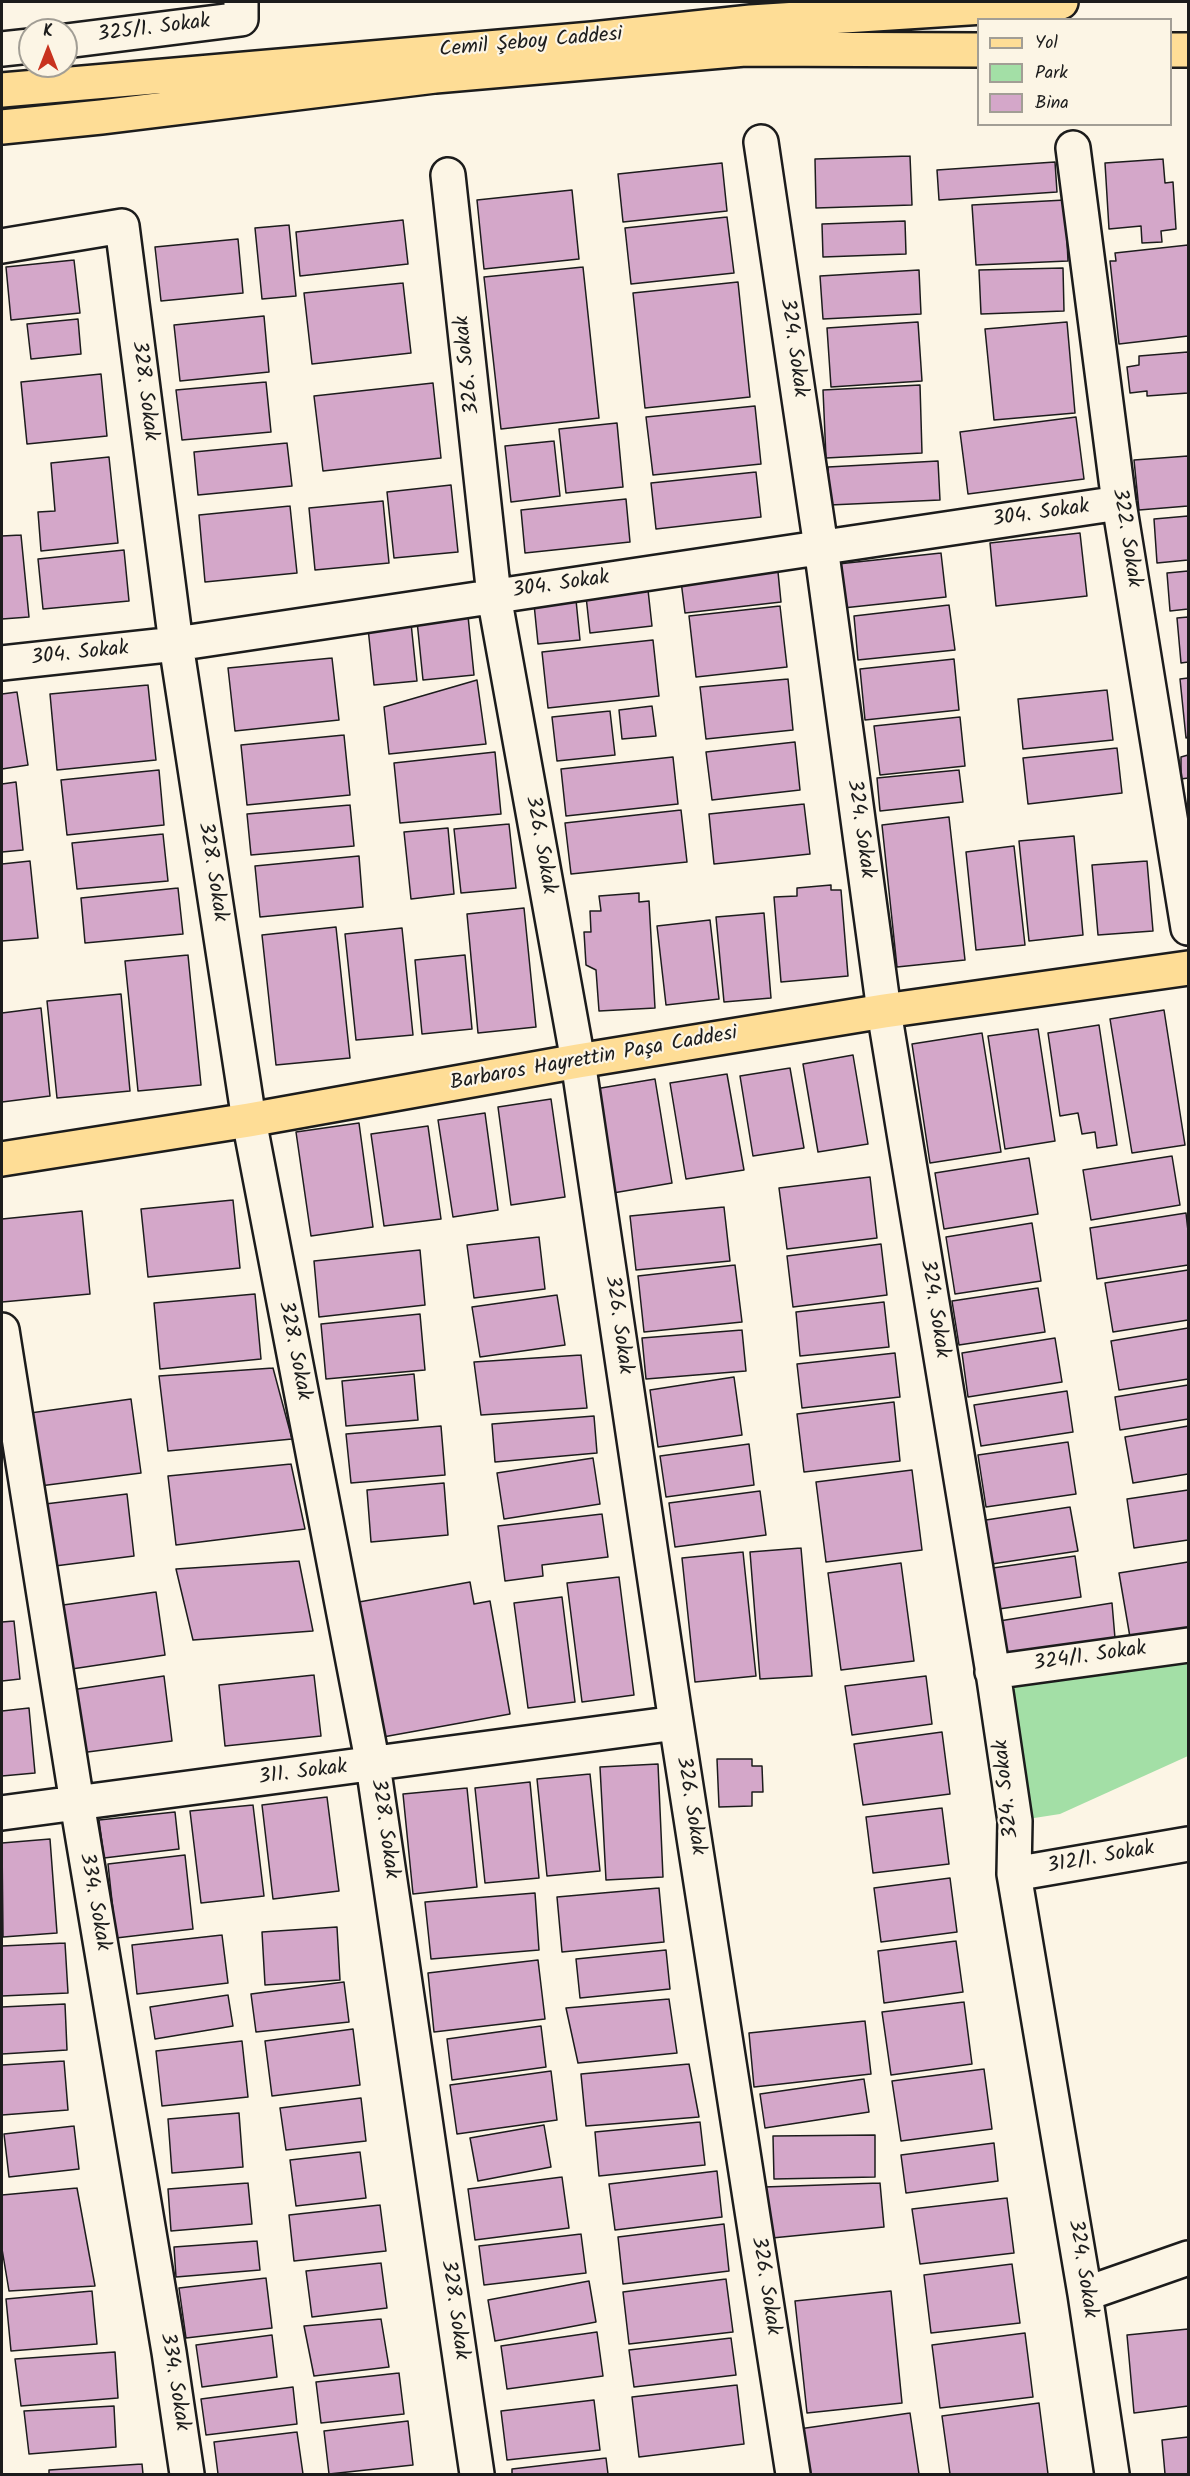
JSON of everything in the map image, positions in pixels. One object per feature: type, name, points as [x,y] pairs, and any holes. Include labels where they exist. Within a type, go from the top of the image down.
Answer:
[{"type":"main road","name":"Cemil Şeboy Caddesi","points":[[2,90],[592,39],[751,22],[1061,2]]},
{"type":"main road","name":"Cemil Şeboy Caddesi","points":[[2,127],[101,117],[435,75],[745,49],[977,50]]},
{"type":"main road","points":[[1172,50],[1188,50]]},
{"type":"main road","name":"Barbaros Hayrettin Paşa Caddesi","points":[[2,1159],[249,1120],[578,1061],[884,1011],[1188,968]]},
{"type":"street","name":"325/1. Sokak","points":[[78,39],[241,10]]},
{"type":"street","points":[[2,49],[18,47]]},
{"type":"street","name":"324. Sokak","points":[[761,142],[821,547],[884,1011],[992,1672],[1015,1821],[1014,1874],[1085,2294],[1112,2475]]},
{"type":"street","name":"322. Sokak","points":[[1073,148],[1119,503],[1188,928]]},
{"type":"street","name":"326. Sokak","points":[[448,175],[494,596],[578,1061],[676,1723],[793,2475]]},
{"type":"street","name":"328. Sokak","points":[[2,246],[122,226],[176,644],[249,1120],[373,1765],[477,2475]]},
{"type":"street","name":"304. Sokak","points":[[2,663],[176,644],[1119,503]]},
{"type":"street","name":"334. Sokak","points":[[2,1330],[76,1803],[169,2352],[187,2475]]},
{"type":"street","name":"324/1. Sokak","points":[[992,1672],[1188,1645]]},
{"type":"street","name":"311. Sokak","points":[[2,1813],[676,1723]]},
{"type":"street","name":"312/1. Sokak","points":[[1014,1874],[1188,1844]]},
{"type":"street","points":[[1085,2294],[1188,2258]]},
{"type":"green space","points":[[1188,1652],[1188,1756],[1060,1814],[1015,1821],[994,1679]]},
{"type":"building","points":[[910,156],[912,205],[816,208],[815,159]]},
{"type":"building","points":[[1163,159],[1165,183],[1173,182],[1176,229],[1161,231],[1162,242],[1142,243],[1141,226],[1109,229],[1105,163]]},
{"type":"building","points":[[1055,162],[1057,192],[939,200],[937,170]]},
{"type":"building","points":[[722,163],[727,211],[623,222],[618,174]]},
{"type":"building","points":[[572,190],[579,259],[484,269],[477,200]]},
{"type":"building","points":[[1065,200],[1068,261],[976,265],[972,205]]},
{"type":"building","points":[[727,217],[734,273],[631,284],[625,228]]},
{"type":"building","points":[[403,220],[408,264],[300,276],[296,232]]},
{"type":"building","points":[[905,221],[906,254],[823,257],[822,224]]},
{"type":"building","points":[[289,225],[296,296],[262,299],[255,228]]},
{"type":"building","points":[[238,239],[243,293],[161,301],[155,247]]},
{"type":"building","points":[[1188,245],[1188,336],[1119,344],[1110,261],[1116,261],[1115,253]]},
{"type":"building","points":[[74,260],[80,313],[11,320],[6,267]]},
{"type":"building","points":[[583,267],[599,418],[501,429],[484,277]]},
{"type":"building","points":[[1063,268],[1064,311],[981,314],[979,270]]},
{"type":"building","points":[[919,270],[921,314],[823,319],[820,276]]},
{"type":"building","points":[[738,282],[750,397],[645,408],[633,293]]},
{"type":"building","points":[[403,283],[411,353],[312,364],[304,293]]},
{"type":"building","points":[[264,316],[269,372],[180,381],[174,325]]},
{"type":"building","points":[[78,319],[81,354],[31,359],[27,324]]},
{"type":"building","points":[[918,322],[922,381],[831,387],[827,328]]},
{"type":"building","points":[[1067,322],[1075,413],[994,420],[985,329]]},
{"type":"building","points":[[1188,352],[1188,393],[1147,396],[1147,391],[1130,393],[1127,367],[1139,365],[1139,356]]},
{"type":"building","points":[[101,374],[107,436],[27,444],[21,382]]},
{"type":"building","points":[[266,382],[271,432],[182,440],[176,390]]},
{"type":"building","points":[[433,383],[441,458],[323,471],[314,396]]},
{"type":"building","points":[[920,385],[922,453],[826,458],[823,390]]},
{"type":"building","points":[[755,406],[761,464],[653,475],[646,417]]},
{"type":"building","points":[[1076,417],[1084,479],[968,494],[960,432]]},
{"type":"building","points":[[617,423],[623,487],[566,493],[559,429]]},
{"type":"building","points":[[554,441],[560,496],[511,502],[505,446]]},
{"type":"building","points":[[287,443],[292,486],[198,495],[194,452]]},
{"type":"building","points":[[1188,456],[1188,506],[1139,510],[1134,460]]},
{"type":"building","points":[[109,457],[118,543],[41,551],[38,512],[55,511],[51,463]]},
{"type":"building","points":[[938,461],[940,500],[830,505],[828,467]]},
{"type":"building","points":[[756,472],[761,517],[656,529],[651,483]]},
{"type":"building","points":[[451,485],[458,552],[394,558],[387,492]]},
{"type":"building","points":[[626,499],[630,542],[525,553],[521,510]]},
{"type":"building","points":[[383,501],[389,563],[315,570],[309,508]]},
{"type":"building","points":[[290,506],[297,573],[205,582],[199,515]]},
{"type":"building","points":[[1188,516],[1188,560],[1157,563],[1154,519]]},
{"type":"building","points":[[1080,533],[1087,596],[996,606],[990,543]]},
{"type":"building","points":[[21,535],[29,617],[2,619],[2,536]]},
{"type":"building","points":[[124,550],[129,601],[43,609],[38,559]]},
{"type":"building","points":[[941,553],[946,597],[843,608],[838,564]]},
{"type":"building","points":[[777,562],[781,602],[685,613],[680,573]]},
{"type":"building","points":[[1188,571],[1188,609],[1170,611],[1167,573]]},
{"type":"building","points":[[647,581],[652,626],[590,633],[585,587]]},
{"type":"building","points":[[575,590],[580,640],[538,644],[533,594]]},
{"type":"building","points":[[949,605],[955,650],[858,660],[854,616]]},
{"type":"building","points":[[780,606],[787,667],[696,677],[689,616]]},
{"type":"building","points":[[468,616],[474,675],[423,680],[417,621]]},
{"type":"building","points":[[1188,617],[1188,662],[1181,663],[1177,618]]},
{"type":"building","points":[[411,623],[417,681],[374,685],[368,628]]},
{"type":"building","points":[[653,640],[659,696],[548,708],[542,652]]},
{"type":"building","points":[[332,658],[339,720],[235,731],[228,668]]},
{"type":"building","points":[[954,659],[959,710],[865,720],[860,669]]},
{"type":"building","points":[[1188,678],[1188,737],[1186,738],[1180,679]]},
{"type":"building","points":[[788,679],[793,730],[706,739],[700,687]]},
{"type":"building","points":[[477,680],[486,744],[389,754],[384,707]]},
{"type":"building","points":[[148,685],[156,760],[57,770],[50,694]]},
{"type":"building","points":[[1107,690],[1113,740],[1023,749],[1018,699]]},
{"type":"building","points":[[17,692],[28,765],[2,769],[2,694]]},
{"type":"building","points":[[652,706],[656,736],[622,739],[619,710]]},
{"type":"building","points":[[610,711],[615,755],[557,761],[552,717]]},
{"type":"building","points":[[960,717],[965,766],[880,775],[874,726]]},
{"type":"building","points":[[344,735],[350,795],[247,805],[241,745]]},
{"type":"building","points":[[795,742],[800,790],[712,800],[706,752]]},
{"type":"building","points":[[1117,748],[1122,793],[1028,804],[1023,758]]},
{"type":"building","points":[[495,752],[501,814],[400,823],[394,763]]},
{"type":"building","points":[[1188,755],[1188,778],[1181,779],[1181,757]]},
{"type":"building","points":[[673,757],[678,804],[566,816],[561,769]]},
{"type":"building","points":[[159,770],[164,825],[67,835],[61,780]]},
{"type":"building","points":[[959,770],[963,802],[880,811],[877,778]]},
{"type":"building","points":[[16,782],[23,850],[2,852],[2,784]]},
{"type":"building","points":[[804,804],[810,854],[714,864],[709,814]]},
{"type":"building","points":[[350,805],[354,846],[251,855],[247,814]]},
{"type":"building","points":[[681,810],[687,862],[571,874],[565,823]]},
{"type":"building","points":[[949,817],[965,960],[897,967],[882,825]]},
{"type":"building","points":[[509,824],[516,888],[461,893],[454,829]]},
{"type":"building","points":[[448,828],[454,894],[411,899],[404,832]]},
{"type":"building","points":[[163,834],[168,881],[77,889],[72,843]]},
{"type":"building","points":[[1074,836],[1083,935],[1029,941],[1019,841]]},
{"type":"building","points":[[1014,846],[1025,945],[976,950],[966,852]]},
{"type":"building","points":[[359,856],[363,907],[260,917],[255,866]]},
{"type":"building","points":[[30,861],[38,938],[2,941],[2,864]]},
{"type":"building","points":[[1147,861],[1153,931],[1098,935],[1092,865]]},
{"type":"building","points":[[831,885],[831,890],[841,890],[848,976],[781,982],[774,897],[797,896],[797,888]]},
{"type":"building","points":[[178,888],[183,934],[85,943],[81,898]]},
{"type":"building","points":[[639,893],[639,902],[649,901],[655,1008],[599,1011],[596,970],[586,965],[584,932],[591,932],[590,911],[601,911],[599,896]]},
{"type":"building","points":[[524,908],[536,1027],[478,1033],[467,914]]},
{"type":"building","points":[[764,913],[771,998],[724,1002],[716,917]]},
{"type":"building","points":[[710,920],[719,999],[666,1005],[657,926]]},
{"type":"building","points":[[336,927],[350,1058],[276,1065],[262,935]]},
{"type":"building","points":[[402,928],[413,1035],[356,1040],[345,934]]},
{"type":"building","points":[[188,955],[201,1085],[138,1091],[125,961]]},
{"type":"building","points":[[465,955],[472,1029],[422,1034],[415,960]]},
{"type":"building","points":[[121,994],[130,1091],[57,1098],[47,1001]]},
{"type":"building","points":[[41,1008],[50,1096],[2,1102],[2,1013]]},
{"type":"building","points":[[1164,1010],[1185,1145],[1132,1153],[1110,1019]]},
{"type":"building","points":[[1099,1025],[1117,1145],[1097,1148],[1095,1132],[1082,1134],[1078,1113],[1060,1116],[1048,1033]]},
{"type":"building","points":[[1038,1029],[1055,1141],[1005,1149],[988,1036]]},
{"type":"building","points":[[982,1033],[1001,1152],[930,1163],[912,1044]]},
{"type":"building","points":[[853,1055],[868,1144],[818,1152],[803,1064]]},
{"type":"building","points":[[790,1068],[804,1148],[753,1156],[740,1076]]},
{"type":"building","points":[[727,1074],[744,1170],[686,1179],[670,1083]]},
{"type":"building","points":[[655,1079],[672,1183],[613,1193],[595,1089]]},
{"type":"building","points":[[551,1099],[565,1197],[511,1205],[498,1107]]},
{"type":"building","points":[[485,1113],[498,1210],[453,1217],[438,1120]]},
{"type":"building","points":[[359,1123],[373,1227],[311,1236],[296,1132]]},
{"type":"building","points":[[428,1126],[441,1219],[384,1226],[371,1134]]},
{"type":"building","points":[[1172,1156],[1180,1205],[1091,1220],[1083,1170]]},
{"type":"building","points":[[1029,1158],[1038,1214],[944,1229],[935,1173]]},
{"type":"building","points":[[870,1177],[877,1238],[787,1249],[779,1188]]},
{"type":"building","points":[[233,1200],[240,1268],[148,1277],[141,1209]]},
{"type":"building","points":[[724,1207],[730,1261],[636,1270],[630,1216]]},
{"type":"building","points":[[82,1211],[90,1294],[2,1302],[2,1219]]},
{"type":"building","points":[[1186,1213],[1188,1265],[1097,1279],[1090,1228]]},
{"type":"building","points":[[1032,1223],[1041,1281],[955,1294],[946,1237]]},
{"type":"building","points":[[539,1237],[545,1289],[474,1298],[467,1245]]},
{"type":"building","points":[[881,1244],[887,1295],[793,1307],[787,1256]]},
{"type":"building","points":[[420,1250],[425,1305],[319,1317],[314,1261]]},
{"type":"building","points":[[735,1265],[742,1322],[644,1332],[638,1276]]},
{"type":"building","points":[[1188,1270],[1188,1320],[1113,1332],[1105,1283]]},
{"type":"building","points":[[1038,1288],[1045,1332],[959,1345],[952,1301]]},
{"type":"building","points":[[255,1294],[261,1359],[160,1369],[154,1303]]},
{"type":"building","points":[[557,1295],[565,1345],[480,1357],[472,1307]]},
{"type":"building","points":[[884,1302],[889,1347],[800,1356],[796,1312]]},
{"type":"building","points":[[420,1314],[425,1370],[326,1379],[321,1324]]},
{"type":"building","points":[[1188,1328],[1188,1379],[1119,1390],[1111,1341]]},
{"type":"building","points":[[742,1330],[746,1371],[646,1379],[642,1338]]},
{"type":"building","points":[[1055,1338],[1062,1382],[968,1397],[962,1353]]},
{"type":"building","points":[[895,1353],[900,1397],[802,1408],[797,1364]]},
{"type":"building","points":[[581,1355],[587,1408],[481,1415],[474,1362]]},
{"type":"building","points":[[273,1368],[292,1439],[168,1451],[159,1376]]},
{"type":"building","points":[[414,1374],[418,1420],[346,1426],[342,1381]]},
{"type":"building","points":[[734,1377],[742,1435],[658,1447],[650,1390]]},
{"type":"building","points":[[1188,1385],[1188,1419],[1120,1430],[1115,1397]]},
{"type":"building","points":[[1067,1391],[1073,1432],[981,1446],[974,1405]]},
{"type":"building","points":[[131,1399],[141,1473],[32,1487],[23,1414]]},
{"type":"building","points":[[894,1402],[900,1461],[804,1472],[797,1414]]},
{"type":"building","points":[[594,1416],[597,1453],[495,1462],[492,1424]]},
{"type":"building","points":[[441,1426],[445,1475],[351,1483],[346,1434]]},
{"type":"building","points":[[1188,1426],[1188,1474],[1133,1483],[1125,1437]]},
{"type":"building","points":[[1068,1442],[1076,1494],[986,1507],[978,1455]]},
{"type":"building","points":[[749,1444],[754,1485],[666,1497],[660,1456]]},
{"type":"building","points":[[593,1458],[600,1504],[504,1519],[497,1473]]},
{"type":"building","points":[[291,1464],[305,1529],[176,1545],[168,1476]]},
{"type":"building","points":[[912,1470],[922,1550],[826,1562],[816,1482]]},
{"type":"building","points":[[444,1483],[448,1535],[371,1542],[367,1490]]},
{"type":"building","points":[[1188,1490],[1188,1540],[1134,1548],[1127,1499]]},
{"type":"building","points":[[760,1491],[766,1535],[675,1547],[669,1503]]},
{"type":"building","points":[[127,1494],[134,1556],[47,1567],[37,1505]]},
{"type":"building","points":[[1070,1507],[1078,1551],[992,1564],[986,1520]]},
{"type":"building","points":[[602,1514],[608,1557],[542,1565],[543,1576],[505,1581],[498,1526]]},
{"type":"building","points":[[801,1548],[812,1676],[760,1679],[750,1552]]},
{"type":"building","points":[[743,1552],[756,1676],[695,1682],[682,1558]]},
{"type":"building","points":[[1075,1556],[1081,1597],[999,1609],[993,1568]]},
{"type":"building","points":[[299,1561],[313,1631],[193,1640],[176,1569]]},
{"type":"building","points":[[1188,1562],[1188,1637],[1131,1643],[1119,1573]]},
{"type":"building","points":[[901,1563],[914,1661],[841,1670],[828,1573]]},
{"type":"building","points":[[619,1577],[634,1695],[582,1702],[567,1583]]},
{"type":"building","points":[[470,1582],[474,1604],[490,1601],[510,1714],[383,1737],[359,1602]]},
{"type":"building","points":[[156,1592],[165,1655],[65,1670],[56,1606]]},
{"type":"building","points":[[562,1597],[575,1702],[528,1708],[514,1603]]},
{"type":"building","points":[[1112,1603],[1116,1650],[1000,1665],[993,1622]]},
{"type":"building","points":[[14,1621],[20,1679],[2,1681],[2,1622]]},
{"type":"building","points":[[314,1675],[321,1736],[225,1746],[219,1685]]},
{"type":"building","points":[[164,1676],[172,1741],[80,1753],[71,1690]]},
{"type":"building","points":[[926,1676],[932,1724],[852,1735],[845,1686]]},
{"type":"building","points":[[29,1708],[35,1773],[2,1776],[2,1711]]},
{"type":"building","points":[[942,1732],[950,1794],[863,1805],[854,1744]]},
{"type":"building","points":[[717,1759],[752,1759],[752,1766],[762,1766],[763,1792],[752,1792],[752,1806],[719,1807]]},
{"type":"building","points":[[658,1764],[663,1877],[606,1880],[600,1767]]},
{"type":"building","points":[[590,1774],[600,1871],[547,1876],[537,1779]]},
{"type":"building","points":[[530,1782],[539,1878],[485,1883],[475,1788]]},
{"type":"building","points":[[467,1788],[477,1887],[413,1894],[403,1794]]},
{"type":"building","points":[[327,1797],[339,1891],[273,1899],[262,1805]]},
{"type":"building","points":[[253,1805],[264,1896],[201,1903],[190,1811]]},
{"type":"building","points":[[942,1808],[949,1864],[873,1873],[866,1817]]},
{"type":"building","points":[[175,1812],[179,1849],[104,1858],[99,1820]]},
{"type":"building","points":[[50,1839],[57,1933],[3,1937],[2,1843]]},
{"type":"building","points":[[185,1855],[193,1929],[116,1938],[108,1864]]},
{"type":"building","points":[[950,1878],[957,1932],[881,1942],[874,1888]]},
{"type":"building","points":[[659,1888],[664,1942],[562,1952],[557,1897]]},
{"type":"building","points":[[535,1893],[539,1950],[431,1959],[425,1902]]},
{"type":"building","points":[[337,1927],[340,1980],[265,1985],[262,1932]]},
{"type":"building","points":[[222,1935],[228,1983],[137,1994],[132,1945]]},
{"type":"building","points":[[956,1941],[963,1992],[884,2003],[878,1951]]},
{"type":"building","points":[[65,1943],[68,1993],[2,1996],[2,1946]]},
{"type":"building","points":[[666,1950],[670,1989],[580,1998],[576,1959]]},
{"type":"building","points":[[538,1960],[545,2019],[434,2032],[428,1973]]},
{"type":"building","points":[[344,1982],[349,2022],[256,2032],[251,1994]]},
{"type":"building","points":[[228,1995],[233,2026],[155,2039],[150,2007]]},
{"type":"building","points":[[669,1999],[677,2053],[578,2063],[566,2008]]},
{"type":"building","points":[[964,2002],[972,2064],[891,2075],[882,2012]]},
{"type":"building","points":[[65,2004],[67,2050],[2,2054],[2,2007]]},
{"type":"building","points":[[865,2021],[871,2074],[754,2087],[749,2033]]},
{"type":"building","points":[[541,2026],[546,2067],[452,2080],[447,2039]]},
{"type":"building","points":[[353,2029],[360,2085],[272,2096],[265,2041]]},
{"type":"building","points":[[242,2041],[248,2097],[162,2106],[156,2051]]},
{"type":"building","points":[[64,2061],[68,2110],[2,2115],[2,2065]]},
{"type":"building","points":[[689,2064],[699,2117],[586,2126],[581,2074]]},
{"type":"building","points":[[984,2069],[992,2129],[901,2141],[892,2081]]},
{"type":"building","points":[[551,2071],[557,2120],[457,2134],[450,2085]]},
{"type":"building","points":[[864,2079],[869,2112],[765,2128],[760,2094]]},
{"type":"building","points":[[361,2098],[366,2141],[286,2150],[280,2108]]},
{"type":"building","points":[[239,2113],[243,2167],[172,2173],[168,2119]]},
{"type":"building","points":[[700,2122],[705,2165],[599,2176],[595,2132]]},
{"type":"building","points":[[544,2125],[551,2167],[478,2181],[470,2138]]},
{"type":"building","points":[[74,2126],[79,2169],[9,2177],[4,2134]]},
{"type":"building","points":[[875,2135],[875,2177],[774,2179],[773,2136]]},
{"type":"building","points":[[994,2143],[998,2181],[906,2193],[901,2155]]},
{"type":"building","points":[[360,2152],[366,2198],[296,2206],[290,2160]]},
{"type":"building","points":[[717,2171],[722,2217],[615,2230],[609,2184]]},
{"type":"building","points":[[562,2177],[569,2228],[475,2240],[468,2189]]},
{"type":"building","points":[[248,2183],[252,2224],[171,2231],[168,2189]]},
{"type":"building","points":[[880,2183],[884,2227],[772,2238],[764,2187]]},
{"type":"building","points":[[77,2188],[95,2286],[9,2291],[2,2249],[2,2195]]},
{"type":"building","points":[[1007,2198],[1014,2253],[920,2264],[912,2209]]},
{"type":"building","points":[[380,2205],[386,2251],[294,2261],[289,2215]]},
{"type":"building","points":[[724,2224],[729,2271],[623,2284],[618,2237]]},
{"type":"building","points":[[581,2234],[586,2273],[484,2285],[479,2246]]},
{"type":"building","points":[[257,2241],[260,2270],[176,2277],[174,2247]]},
{"type":"building","points":[[381,2263],[387,2308],[312,2317],[306,2271]]},
{"type":"building","points":[[1012,2264],[1020,2323],[931,2333],[924,2275]]},
{"type":"building","points":[[266,2278],[272,2328],[186,2338],[179,2288]]},
{"type":"building","points":[[726,2279],[733,2332],[629,2344],[623,2292]]},
{"type":"building","points":[[589,2281],[596,2322],[495,2341],[488,2300]]},
{"type":"building","points":[[92,2291],[97,2344],[11,2351],[6,2299]]},
{"type":"building","points":[[891,2291],[902,2403],[807,2413],[795,2301]]},
{"type":"building","points":[[381,2319],[389,2367],[314,2376],[304,2326]]},
{"type":"building","points":[[1188,2329],[1188,2406],[1134,2413],[1127,2335]]},
{"type":"building","points":[[597,2332],[603,2376],[507,2389],[501,2346]]},
{"type":"building","points":[[1025,2333],[1033,2397],[940,2408],[932,2345]]},
{"type":"building","points":[[272,2335],[277,2377],[202,2387],[196,2345]]},
{"type":"building","points":[[731,2338],[736,2375],[634,2387],[629,2350]]},
{"type":"building","points":[[115,2352],[118,2398],[21,2406],[15,2359]]},
{"type":"building","points":[[399,2373],[404,2414],[321,2423],[316,2382]]},
{"type":"building","points":[[737,2385],[744,2444],[639,2457],[632,2397]]},
{"type":"building","points":[[293,2387],[297,2424],[206,2435],[201,2399]]},
{"type":"building","points":[[594,2400],[600,2450],[507,2460],[501,2411]]},
{"type":"building","points":[[1039,2403],[1048,2474],[950,2474],[942,2416]]},
{"type":"building","points":[[114,2406],[116,2447],[29,2454],[24,2411]]},
{"type":"building","points":[[910,2413],[919,2474],[806,2474],[799,2429]]},
{"type":"building","points":[[408,2421],[413,2465],[329,2474],[324,2431]]},
{"type":"building","points":[[297,2432],[303,2474],[218,2474],[214,2442]]},
{"type":"building","points":[[1188,2437],[1188,2474],[1165,2474],[1162,2440]]},
{"type":"building","points":[[606,2458],[608,2474],[512,2474],[512,2469]]},
{"type":"building","points":[[142,2464],[143,2474],[49,2474],[49,2470]]}]
